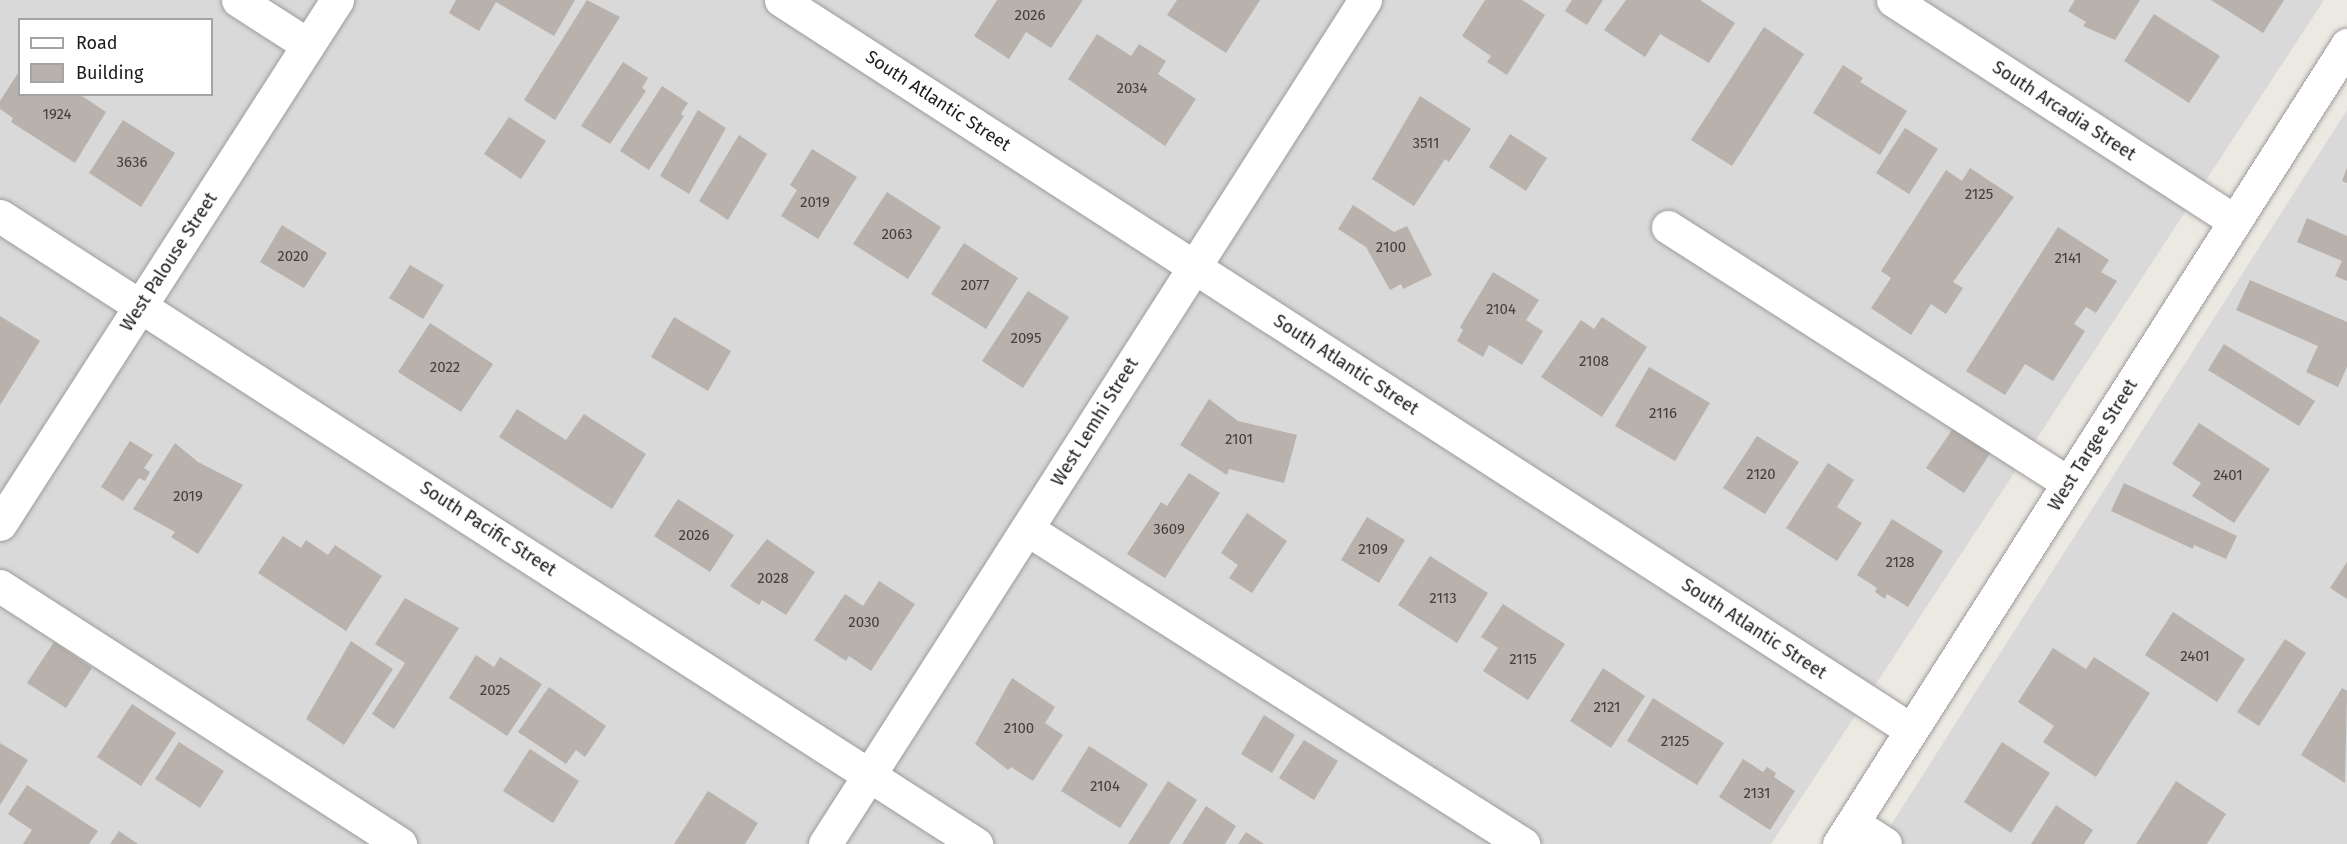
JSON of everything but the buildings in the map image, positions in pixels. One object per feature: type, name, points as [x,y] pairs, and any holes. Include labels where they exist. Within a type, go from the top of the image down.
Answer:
[{"type":"street","points":[[238,0],[308,45]]},
{"type":"street","name":"West Palouse Street","points":[[0,524],[337,0]]},
{"type":"street","name":"South Atlantic Street","points":[[781,0],[1911,730]]},
{"type":"street","name":"West Lemhi Street","points":[[825,844],[1365,0]]},
{"type":"street","name":"South Arcadia Street","points":[[1893,0],[2235,221]]},
{"type":"street","name":"West Targee Street","points":[[1846,833],[2347,45]]},
{"type":"street","name":"South Pacific Street","points":[[0,216],[976,844]]},
{"type":"street","points":[[1668,227],[2068,483]]},
{"type":"street","points":[[1027,529],[1523,844]]},
{"type":"street","points":[[0,586],[399,844]]},
{"type":"street","points":[[1846,833],[1885,844]]},
{"type":"shaded area","points":[[0,0],[2324,0],[1771,844],[0,844]]},
{"type":"shaded area","points":[[2347,110],[2347,844],[1879,844],[2039,592]]}]
